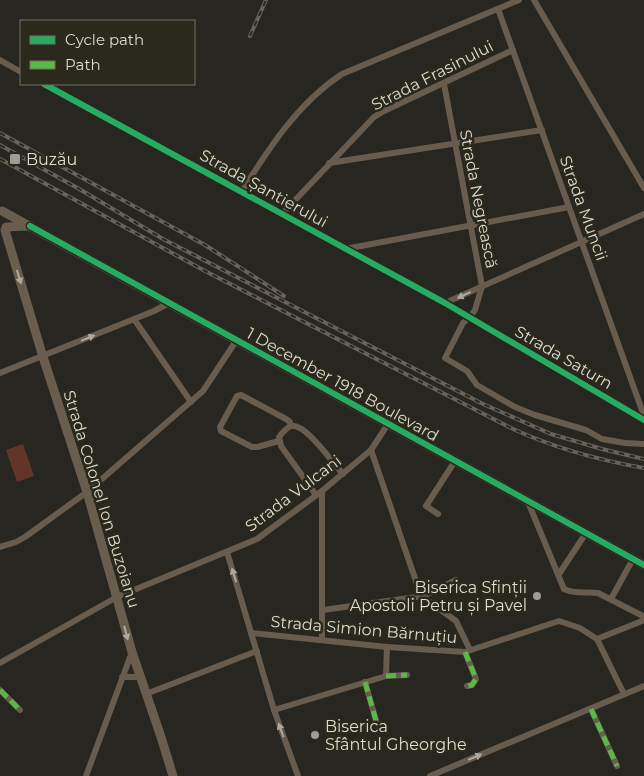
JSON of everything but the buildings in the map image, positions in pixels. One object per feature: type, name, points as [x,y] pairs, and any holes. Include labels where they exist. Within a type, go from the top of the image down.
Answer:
[{"type":"main road","name":"1 December 1918 Boulevard","points":[[1,211],[644,565]]},
{"type":"main road","name":"Strada Colonel Ion Buzoianu","points":[[1,211],[6,219],[4,231],[87,492],[132,652],[172,776]]},
{"type":"main road","points":[[4,231],[30,226]]},
{"type":"street","points":[[242,191],[284,128],[315,94],[335,78],[519,0]]},
{"type":"street","points":[[534,0],[644,188]]},
{"type":"street","name":"Strada Muncii","points":[[498,9],[644,416]]},
{"type":"street","name":"Strada Frasinului","points":[[282,214],[374,117],[513,50]]},
{"type":"street","points":[[0,60],[20,71]]},
{"type":"street","name":"Strada Negrească","points":[[444,84],[482,286],[476,308],[463,323],[445,358],[467,371],[477,385],[507,403],[525,411],[586,430],[606,440],[625,444],[644,444]]},
{"type":"street","name":"Strada Șantierului","points":[[46,85],[470,317]]},
{"type":"street","points":[[329,163],[542,130]]},
{"type":"street","points":[[345,249],[569,208]]},
{"type":"street","points":[[445,303],[644,214]]},
{"type":"street","points":[[0,373],[43,357],[169,303]]},
{"type":"street","name":"Strada Saturn","points":[[470,317],[644,420]]},
{"type":"street","points":[[134,319],[191,402]]},
{"type":"street","points":[[0,547],[25,537],[87,492],[191,402],[210,383],[236,341]]},
{"type":"street","points":[[279,441],[252,447],[221,431],[220,428],[239,394],[286,419],[290,422],[291,426],[307,433],[342,474]]},
{"type":"street","name":"Strada Vulcani","points":[[0,663],[117,597],[262,536],[319,493],[371,450],[388,424]]},
{"type":"street","points":[[291,426],[282,433],[279,441],[288,458],[319,493],[323,610],[322,639]]},
{"type":"street","points":[[371,450],[419,590],[423,596],[456,621],[468,651],[476,679],[472,685],[467,686]]},
{"type":"street","points":[[438,514],[426,506],[456,461]]},
{"type":"street","points":[[528,502],[559,574],[562,586],[575,593],[592,592],[640,614],[643,618],[642,621],[598,639],[624,694]]},
{"type":"street","points":[[559,574],[586,533]]},
{"type":"street","points":[[227,552],[274,710],[298,776]]},
{"type":"street","points":[[611,600],[633,559]]},
{"type":"street","points":[[323,610],[423,596],[456,580]]},
{"type":"street","name":"Strada Simion Bărnuțiu","points":[[251,633],[386,646],[468,651],[559,621],[580,628],[598,639]]},
{"type":"street","points":[[386,646],[386,676]]},
{"type":"street","points":[[146,694],[257,651]]},
{"type":"street","points":[[86,776],[132,652]]},
{"type":"street","points":[[274,710],[386,676],[407,675]]},
{"type":"street","points":[[122,677],[141,677]]},
{"type":"street","points":[[365,682],[377,724]]},
{"type":"street","points":[[430,776],[644,686]]},
{"type":"street","points":[[0,690],[20,710]]},
{"type":"street","points":[[591,709],[617,766]]},
{"type":"shaded area","points":[[23,444],[34,476],[17,482],[6,450]]},
{"type":"railway","points":[[250,36],[266,0]]},
{"type":"railway","points":[[0,133],[205,245],[284,296]]},
{"type":"railway","points":[[0,145],[163,239],[483,404],[551,434],[644,459]]},
{"type":"railway","points":[[0,159],[205,271],[511,428],[543,442],[576,452],[644,468]]},
{"type":"marked path","points":[[465,652],[476,679],[472,685],[467,686]]},
{"type":"marked path","points":[[386,676],[407,675]]},
{"type":"marked path","points":[[365,682],[377,724]]},
{"type":"marked path","points":[[0,690],[20,710]]},
{"type":"marked path","points":[[591,709],[617,766]]},
{"type":"cycle path","points":[[46,85],[445,303],[644,420]]},
{"type":"cycle path","points":[[30,226],[644,565]]},
{"type":"place","name":"Buzău","points":[[15,159]]},
{"type":"place","name":"Biserica Sfinții Apostoli Petru și Pavel","points":[[537,596]]},
{"type":"place","name":"Biserica Sfântul Gheorghe","points":[[315,735]]}]
